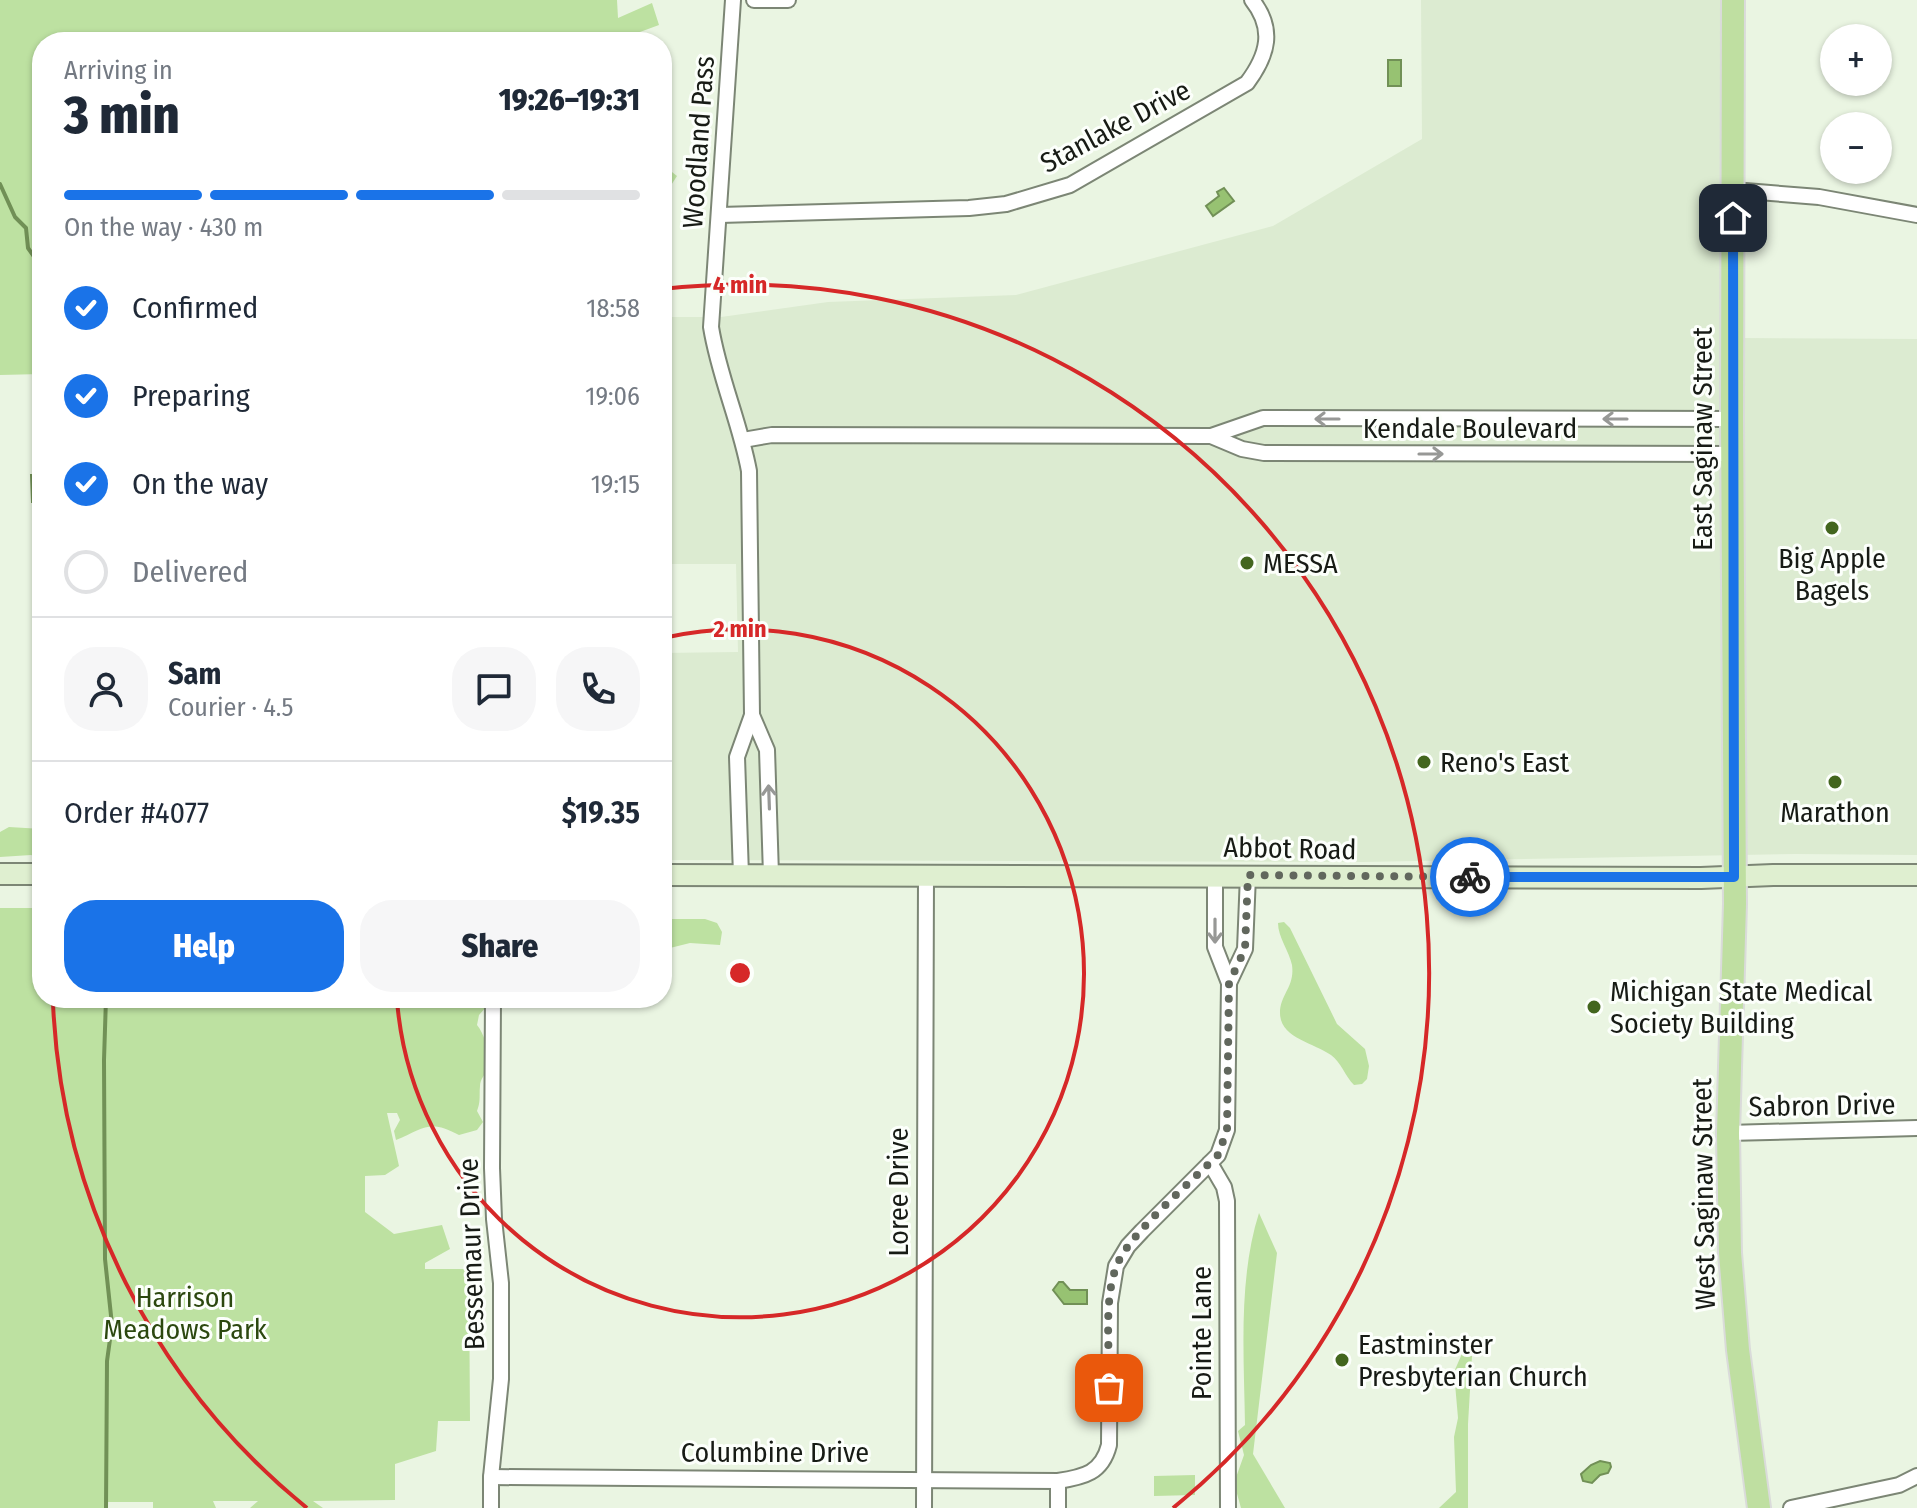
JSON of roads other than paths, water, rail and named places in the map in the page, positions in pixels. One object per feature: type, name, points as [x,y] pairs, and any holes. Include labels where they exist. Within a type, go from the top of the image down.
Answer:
[{"type":"main road","name":"East Saginaw Street","points":[[1733,0],[1734,877]]},
{"type":"main road","points":[[0,874],[32,874]]},
{"type":"main road","name":"Abbot Road","points":[[672,875],[1917,875]]},
{"type":"main road","name":"West Saginaw Street","points":[[1734,877],[1728,1133],[1730,1253],[1736,1336],[1759,1508]]},
{"type":"street","name":"Woodland Pass","points":[[733,0],[711,327],[716,358],[743,440],[749,471],[752,715],[737,757],[741,875]]},
{"type":"street","points":[[754,0],[788,0]]},
{"type":"street","name":"Stanlake Drive","points":[[720,215],[969,208],[1006,204],[1070,185],[1247,83],[1261,64],[1266,42],[1265,17],[1252,0]]},
{"type":"street","points":[[1733,190],[1819,197],[1917,215]]},
{"type":"street","name":"Kendale Boulevard","points":[[743,440],[772,435],[1211,436],[1263,418],[1732,419]]},
{"type":"street","name":"Kendale Boulevard","points":[[1211,436],[1242,449],[1264,453],[1732,454]]},
{"type":"street","name":"Woodland Pass","points":[[752,715],[767,750],[771,875]]},
{"type":"street","points":[[1058,1508],[1058,1481],[1097,1469],[1105,1459],[1109,1445],[1110,1303],[1116,1266],[1135,1238],[1218,1155],[1227,1130],[1229,983],[1215,947],[1215,875]]},
{"type":"street","points":[[1229,983],[1245,949],[1248,875]]},
{"type":"street","name":"Loree Drive","points":[[924,1508],[926,876]]},
{"type":"street","name":"Bessemaur Drive","points":[[491,1508],[501,1379],[501,1283],[492,1168],[493,1008]]},
{"type":"street","name":"Sabron Drive","points":[[1728,1133],[1917,1128]]},
{"type":"street","name":"Pointe Lane","points":[[1210,1163],[1224,1187],[1227,1201],[1228,1508]]},
{"type":"street","points":[[1791,1508],[1899,1485],[1917,1476]]},
{"type":"street","name":"Columbine Drive","points":[[491,1477],[1058,1481]]},
{"type":"waterway","points":[[0,184],[15,217],[26,228],[28,248],[32,254]]},
{"type":"waterway","points":[[106,1008],[105,1259],[112,1325],[107,1361],[106,1508]]},
{"type":"place","name":"Big Apple Bagels","points":[[1832,528]]},
{"type":"place","name":"MESSA","points":[[1247,563]]},
{"type":"place","name":"Reno's East","points":[[1424,762]]},
{"type":"place","name":"Marathon","points":[[1835,782]]},
{"type":"place","name":"Michigan State Medical Society Building","points":[[1594,1007]]},
{"type":"place","name":"Eastminster Presbyterian Church","points":[[1342,1360]]},
{"type":"park label","name":"Harrison Meadows Park","points":[[185,1313]]}]
